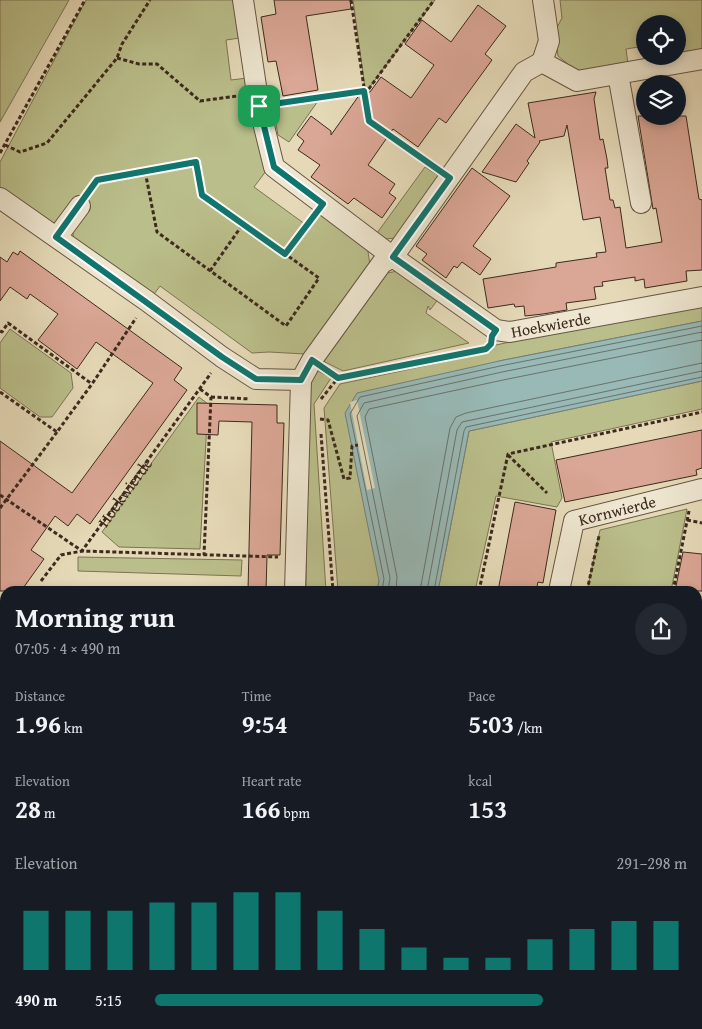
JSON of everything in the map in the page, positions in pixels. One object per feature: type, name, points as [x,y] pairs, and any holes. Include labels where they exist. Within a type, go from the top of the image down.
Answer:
[{"type":"street","name":"Hoekwierde","points":[[243,0],[258,100],[274,167],[393,257],[496,330],[510,332],[702,297]]},
{"type":"street","points":[[295,586],[301,380],[312,360],[382,263],[393,257],[524,72],[542,62],[549,41],[543,0]]},
{"type":"street","points":[[542,62],[577,81],[702,60]]},
{"type":"street","points":[[618,74],[641,203]]},
{"type":"street","points":[[0,198],[147,301],[222,357],[256,379],[301,380]]},
{"type":"street","points":[[56,237],[80,206]]},
{"type":"street","name":"Kornwierde","points":[[560,586],[574,521],[697,490]]},
{"type":"path","points":[[0,153],[85,0]]},
{"type":"path","points":[[5,145],[20,152],[47,143],[117,58],[122,44],[150,0]]},
{"type":"path","points":[[351,0],[369,121],[450,178]]},
{"type":"path","points":[[117,58],[139,64],[157,64],[200,101],[258,100],[364,91],[368,90],[434,0]]},
{"type":"path","points":[[80,206],[97,180],[144,171],[196,162],[202,195],[319,278],[286,326],[157,232],[144,171]]},
{"type":"path","points":[[285,254],[323,204]]},
{"type":"path","points":[[210,271],[243,224]]},
{"type":"path","points":[[0,508],[92,384],[147,301]]},
{"type":"path","points":[[1,333],[8,323],[92,384]]},
{"type":"path","points":[[318,402],[338,378],[486,349],[491,344],[492,336],[496,330]]},
{"type":"path","name":"Hoekwierde","points":[[82,551],[222,357]]},
{"type":"path","points":[[312,360],[338,378]]},
{"type":"path","points":[[200,388],[210,396],[204,555]]},
{"type":"path","points":[[0,392],[57,432]]},
{"type":"path","points":[[319,411],[320,420],[328,420],[344,479],[350,478],[352,446],[358,444]]},
{"type":"path","points":[[508,454],[702,412]]},
{"type":"path","points":[[321,429],[333,586]]},
{"type":"path","points":[[508,454],[547,493]]},
{"type":"path","points":[[481,586],[508,454]]},
{"type":"path","points":[[674,586],[687,520],[697,490]]},
{"type":"path","points":[[0,495],[82,551]]},
{"type":"path","points":[[588,586],[603,513]]},
{"type":"path","points":[[687,520],[702,523]]},
{"type":"path","points":[[41,581],[61,555],[82,551],[296,557]]},
{"type":"green space","points":[[0,0],[69,0],[0,122]]},
{"type":"green space","points":[[86,0],[233,0],[240,38],[226,40],[231,80],[247,78],[266,171],[254,187],[309,227],[322,212],[367,245],[370,265],[305,354],[252,353],[160,286],[152,297],[74,241],[72,227],[59,221],[50,224],[0,189],[0,162]]},
{"type":"green space","points":[[353,0],[435,0],[369,88],[365,88]]},
{"type":"green space","points":[[560,0],[702,0],[702,52],[686,55],[686,15],[636,15],[636,47],[626,49],[628,64],[579,73],[558,56],[555,31],[562,18]]},
{"type":"green space","points":[[318,101],[289,142],[278,135],[273,108]]},
{"type":"green space","points":[[425,167],[442,178],[397,238],[384,239],[377,233]]},
{"type":"green space","points":[[398,271],[439,298],[430,310],[428,306],[426,313],[469,343],[343,371],[323,361],[387,273]]},
{"type":"green space","points":[[702,301],[702,321],[499,361],[378,586],[338,586],[324,408],[340,384],[490,352],[496,345]]},
{"type":"green space","points":[[10,329],[71,373],[73,388],[52,417],[40,417],[0,388],[0,343]]},
{"type":"green space","points":[[318,371],[331,378],[314,404],[326,586],[306,586],[307,404],[310,383]]},
{"type":"green space","points":[[702,381],[702,409],[551,442],[562,498],[557,507],[496,496],[476,586],[439,586],[469,431]]},
{"type":"green space","points":[[199,397],[208,404],[200,549],[119,547],[102,532]]},
{"type":"green space","points":[[687,509],[672,586],[588,586],[600,530]]},
{"type":"green space","points":[[78,557],[242,560],[241,576],[78,571]]},
{"type":"water","points":[[702,321],[702,381],[469,431],[439,586],[378,586],[379,581],[345,413],[357,393],[499,361]]},
{"type":"pier","points":[[357,400],[375,488],[367,490],[350,402]]},
{"type":"building","points":[[274,0],[350,0],[351,9],[306,16],[318,90],[283,96],[276,61],[268,62],[261,17],[276,14]]},
{"type":"building","points":[[478,5],[506,26],[485,54],[492,60],[446,123],[439,118],[418,147],[393,129],[368,165],[395,184],[389,193],[396,198],[382,218],[354,198],[348,204],[311,177],[320,165],[298,150],[304,141],[297,135],[311,116],[331,131],[331,135],[360,94],[370,92],[381,77],[411,98],[434,65],[405,44],[422,20],[451,42]]},
{"type":"building","points":[[596,92],[594,99],[600,140],[603,139],[607,159],[608,168],[605,168],[610,200],[613,200],[615,208],[620,207],[626,248],[662,242],[656,208],[653,209],[639,125],[686,125],[686,116],[699,199],[702,200],[702,270],[686,271],[687,281],[645,288],[644,279],[635,281],[635,277],[602,282],[603,286],[594,287],[596,299],[566,303],[567,310],[525,316],[524,306],[515,307],[514,304],[488,308],[483,279],[556,267],[556,263],[597,257],[596,253],[606,252],[600,217],[583,220],[567,125],[564,136],[539,141],[527,161],[529,163],[516,182],[482,172],[516,124],[535,138],[528,103]]},
{"type":"building","points":[[472,168],[510,196],[473,246],[491,259],[480,275],[462,262],[457,268],[454,266],[446,278],[422,260],[427,254],[416,246]]},
{"type":"building","points":[[20,251],[182,368],[174,380],[187,390],[90,524],[77,514],[68,526],[55,516],[31,550],[44,559],[25,586],[0,586],[0,441],[72,493],[153,383],[96,342],[77,369],[38,340],[58,314],[30,294],[27,299],[10,287],[0,301],[0,257],[7,262],[13,252],[18,255]]},
{"type":"building","points":[[197,403],[277,405],[277,423],[284,423],[280,555],[267,555],[266,586],[248,586],[252,422],[219,421],[218,435],[197,434]]},
{"type":"building","points":[[702,430],[702,468],[696,470],[697,475],[565,502],[556,460]]},
{"type":"building","points":[[515,502],[556,510],[543,583],[538,582],[537,586],[499,586]]},
{"type":"building","points":[[683,552],[702,554],[702,586],[676,586]]},
{"type":"route","points":[[364,91],[369,121],[450,178],[393,257],[496,330],[492,336],[491,344],[486,349],[338,378],[312,360],[301,380],[256,379],[222,357],[56,237],[97,180],[196,162],[202,195],[285,254],[323,204],[274,167],[259,106],[364,91]]}]
